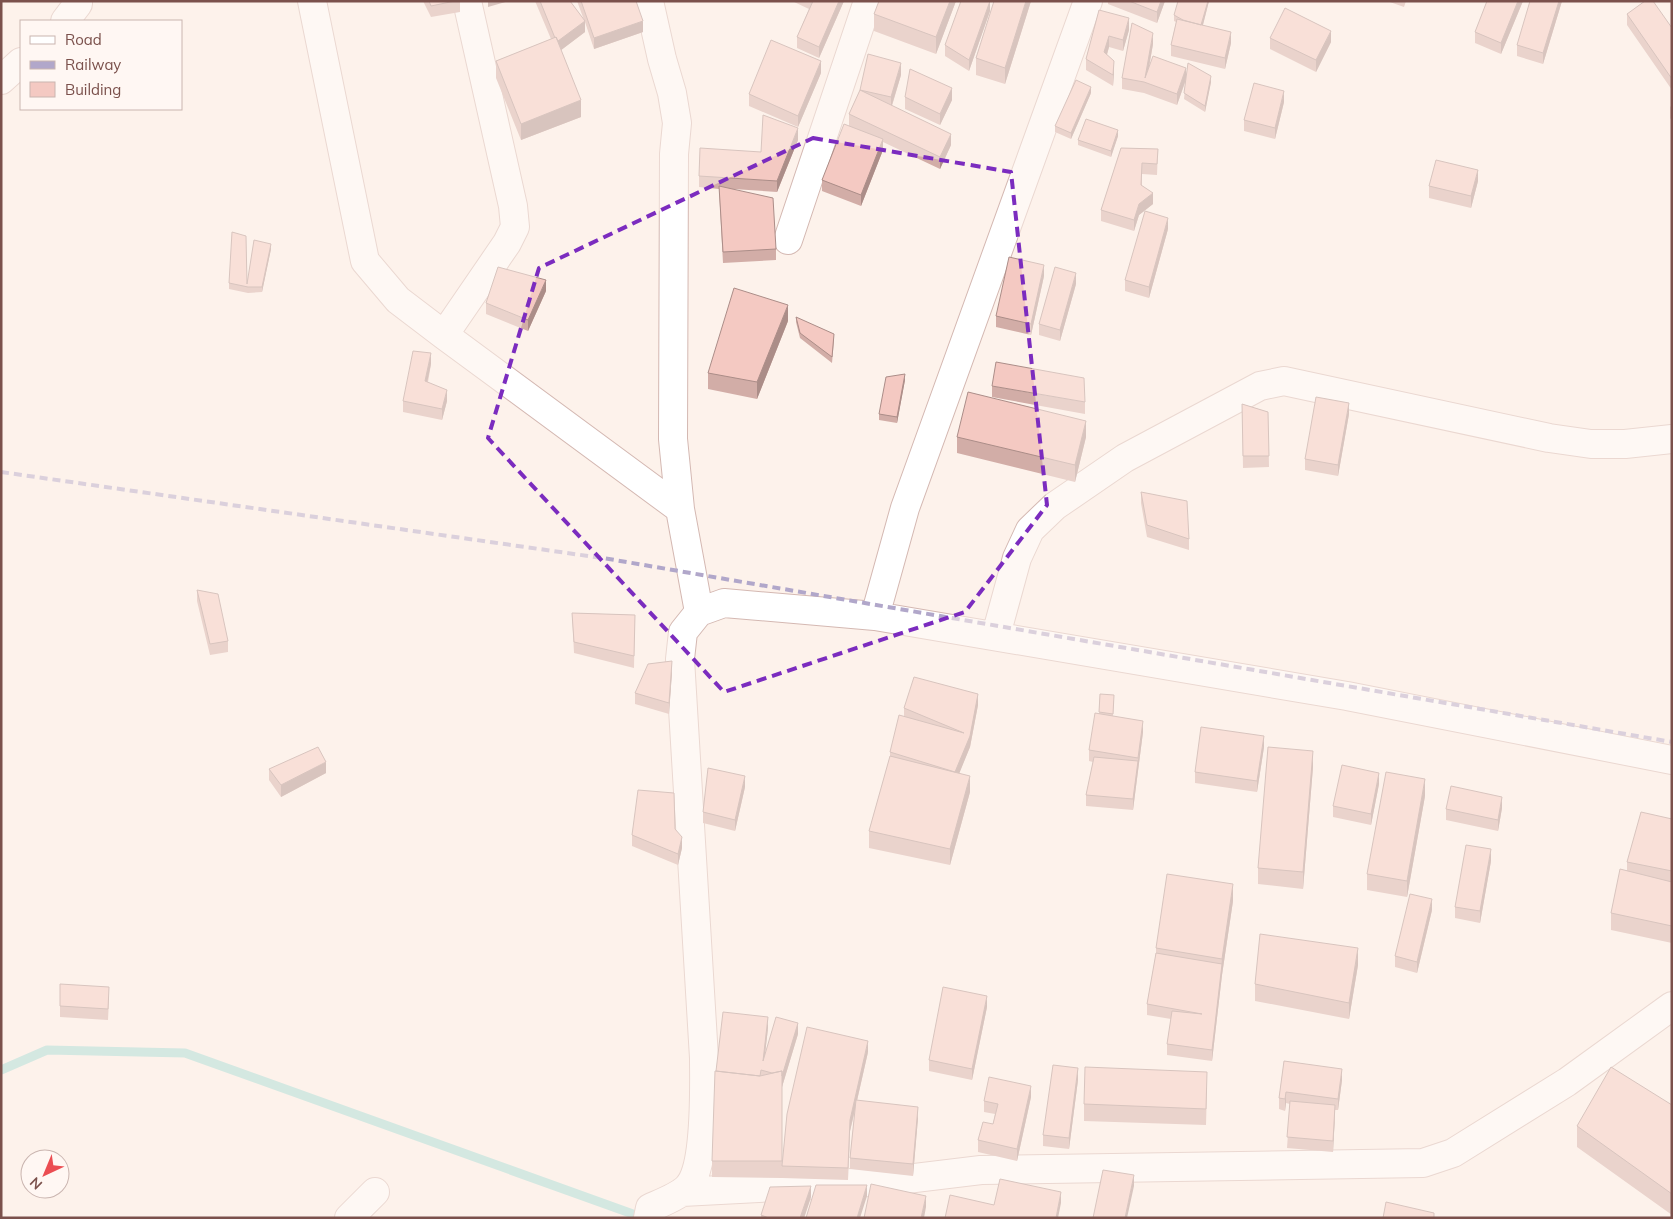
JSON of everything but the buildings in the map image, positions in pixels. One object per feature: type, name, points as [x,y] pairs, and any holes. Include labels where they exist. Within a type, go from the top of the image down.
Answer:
[{"type":"street","points":[[66,20],[78,4],[78,1]]},
{"type":"street","points":[[312,1],[365,261],[398,300],[680,509]]},
{"type":"street","points":[[444,335],[507,243],[515,227],[513,206],[467,1]]},
{"type":"street","points":[[649,1],[672,93],[677,123],[674,164],[673,439],[680,509],[699,612]]},
{"type":"street","points":[[788,240],[868,1]]},
{"type":"street","points":[[875,616],[904,508],[1088,1]]},
{"type":"street","points":[[1,80],[20,63]]},
{"type":"street","points":[[996,635],[1017,558],[1030,530],[1055,506],[1125,458],[1260,386],[1284,381],[1549,438],[1591,444],[1625,444],[1672,439]]},
{"type":"street","points":[[649,1213],[690,1186],[698,1165],[704,1117],[704,1058],[680,659],[683,632],[699,612],[724,603],[875,616],[1347,696],[1672,760]]},
{"type":"street","points":[[682,1192],[890,1181],[981,1170],[1423,1163],[1453,1153],[1567,1082],[1672,1006]]},
{"type":"street","points":[[349,1218],[374,1192]]},
{"type":"highlighted area","points":[[813,138],[1011,172],[1047,505],[965,612],[724,692],[488,438],[539,268]]},
{"type":"waterway","points":[[1,1070],[47,1050],[185,1053],[644,1218]]},
{"type":"railway","points":[[1,472],[609,559],[1672,742]]}]
